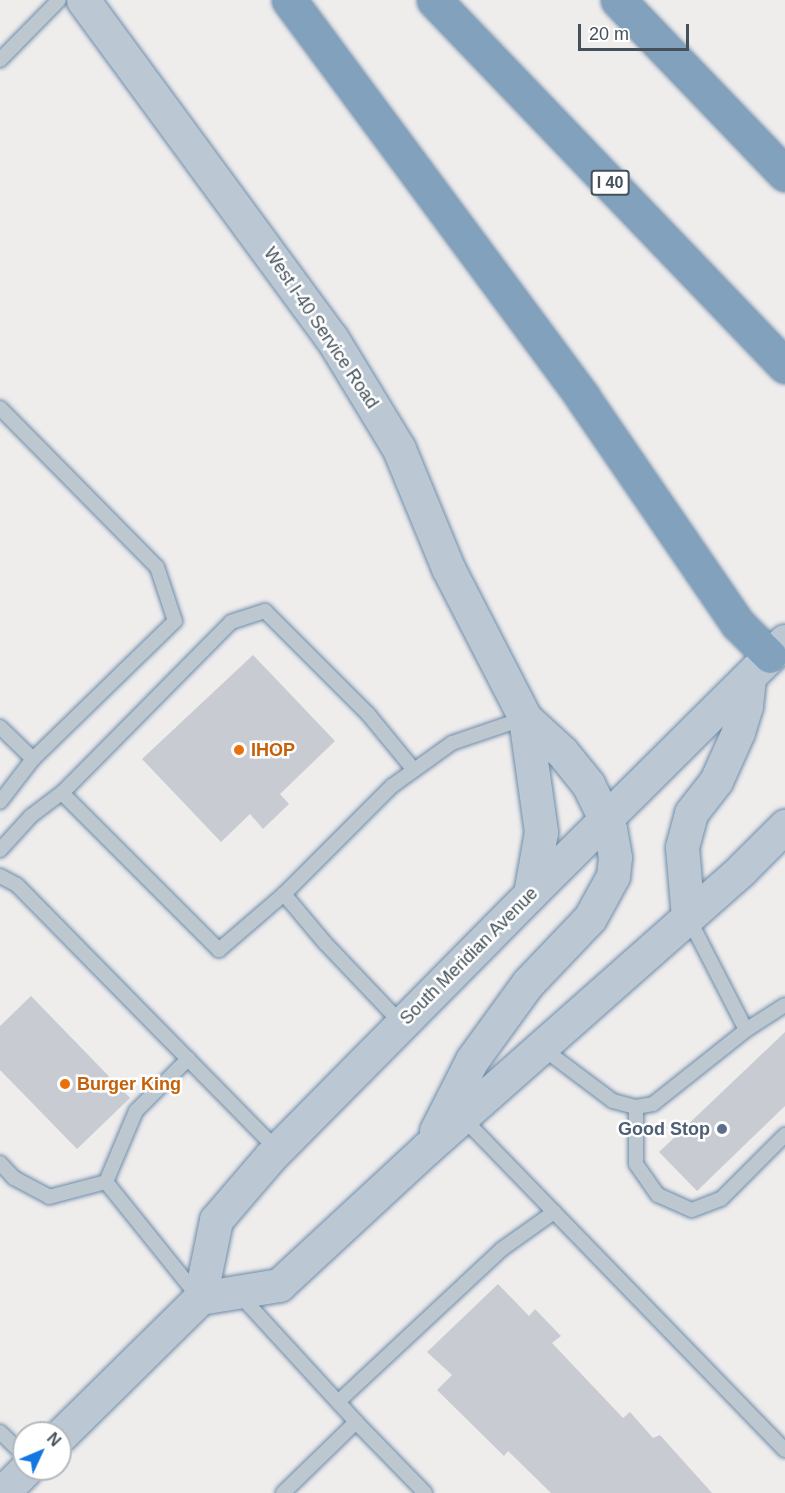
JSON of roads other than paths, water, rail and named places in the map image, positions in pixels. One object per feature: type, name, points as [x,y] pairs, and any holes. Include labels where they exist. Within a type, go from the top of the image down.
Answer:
[{"type":"highway","points":[[289,0],[584,398],[738,624],[772,661]]},
{"type":"highway","name":"I 40","points":[[434,0],[785,366]]},
{"type":"highway","points":[[618,0],[785,174]]},
{"type":"main road","name":"West I-40 Service Road","points":[[83,0],[243,216],[363,387],[399,449],[448,568],[525,718],[588,784],[606,820],[615,857],[613,876],[605,895],[590,918],[528,984],[472,1060],[427,1149]]},
{"type":"main road","name":"South Meridian Avenue","points":[[200,1298],[216,1220],[278,1150],[530,894],[772,661]]},
{"type":"main road","points":[[688,917],[681,847],[691,813],[716,781],[732,749],[746,706],[772,661]]},
{"type":"main road","name":"West I-40 Service Road","points":[[525,718],[541,832],[530,894]]},
{"type":"main road","points":[[72,1424],[200,1298],[279,1285],[462,1117],[688,917],[785,826]]},
{"type":"main road","points":[[742,868],[778,860],[785,854]]},
{"type":"lane","points":[[2,53],[59,0]]},
{"type":"lane","points":[[0,408],[158,567],[175,621],[33,759],[0,802]]},
{"type":"lane","points":[[0,850],[31,816],[62,793],[231,622],[265,611],[368,714],[414,770]]},
{"type":"lane","points":[[62,793],[219,951],[284,894],[392,786],[452,743],[525,718]]},
{"type":"lane","points":[[0,727],[33,759]]},
{"type":"lane","points":[[0,876],[17,885],[278,1150]]},
{"type":"lane","points":[[284,894],[325,943],[402,1024]]},
{"type":"lane","points":[[688,917],[746,1030]]},
{"type":"lane","points":[[541,1047],[613,1101],[636,1107],[653,1104],[746,1030],[785,1005]]},
{"type":"lane","points":[[106,1182],[136,1111],[188,1059]]},
{"type":"lane","points":[[636,1107],[636,1164],[658,1195],[692,1210],[721,1199],[785,1135]]},
{"type":"lane","points":[[462,1117],[785,1450]]},
{"type":"lane","points":[[0,1163],[14,1178],[49,1197],[106,1182]]},
{"type":"lane","points":[[106,1182],[200,1298]]},
{"type":"lane","points":[[338,1402],[502,1249],[554,1212]]},
{"type":"lane","points":[[236,1292],[425,1493]]},
{"type":"lane","points":[[283,1493],[356,1422]]},
{"type":"lane","points":[[0,1432],[12,1465]]},
{"type":"place","name":"IHOP","points":[[239,750]]},
{"type":"place","name":"Burger King","points":[[65,1084]]},
{"type":"place","name":"Good Stop","points":[[722,1129]]}]
